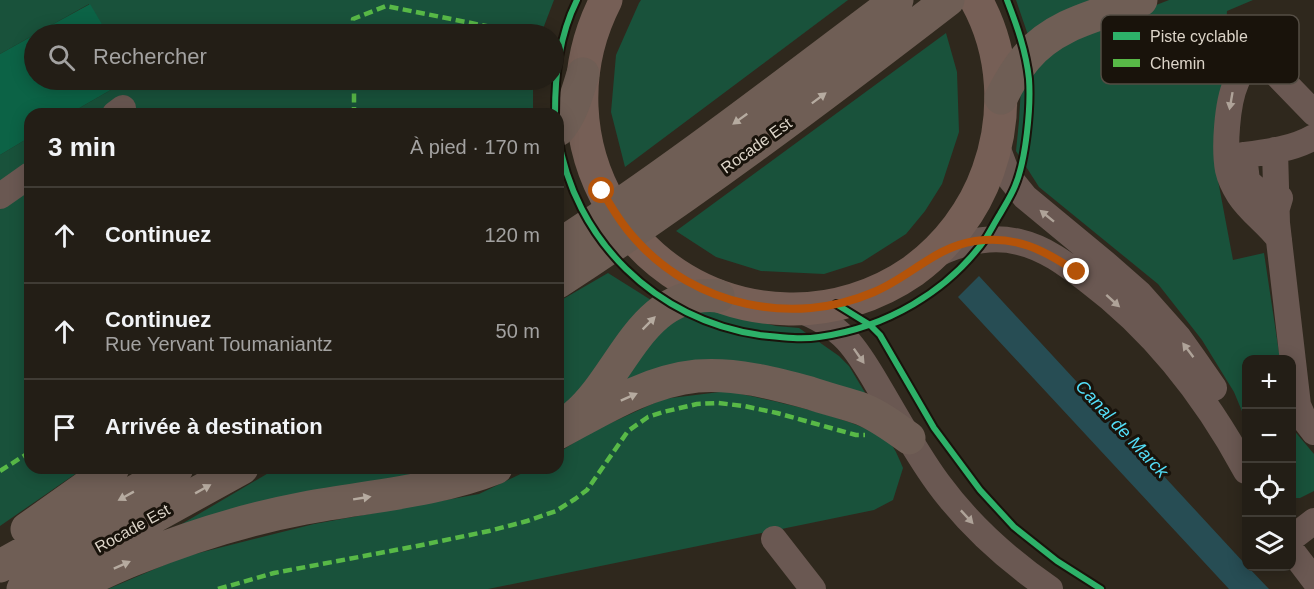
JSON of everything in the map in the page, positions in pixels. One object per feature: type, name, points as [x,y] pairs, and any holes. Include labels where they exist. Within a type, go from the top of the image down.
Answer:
[{"type":"highway","name":"Rocade Est","points":[[564,243],[681,180],[811,104],[897,13],[948,0]]},
{"type":"highway","points":[[1001,98],[1025,58],[1044,40],[1076,22],[1141,0]]},
{"type":"highway","points":[[564,121],[582,74]]},
{"type":"highway","name":"Rocade Est","points":[[564,278],[637,230],[681,180]]},
{"type":"highway","points":[[564,427],[594,396],[649,322],[675,302],[692,296],[718,296]]},
{"type":"highway","points":[[564,429],[629,396],[671,381],[697,376],[723,376],[771,382],[862,409],[877,416],[909,438]]},
{"type":"highway","points":[[0,545],[32,526],[105,474]]},
{"type":"highway","name":"Rocade Est","points":[[0,566],[166,474]]},
{"type":"highway","name":"Rocade Est","points":[[23,589],[231,474]]},
{"type":"highway","points":[[68,589],[134,559],[245,522],[305,508],[454,482],[478,474]]},
{"type":"main road","points":[[606,0],[590,37],[582,74],[582,114],[588,154],[602,191],[612,208],[636,240],[682,279],[718,296],[757,306],[797,309],[816,308],[855,299],[905,276],[929,258],[953,234],[972,206],[987,176],[996,144],[1001,98],[993,40],[976,0]]},
{"type":"street","points":[[1235,84],[1230,100],[1227,143],[1227,168],[1230,179],[1246,205],[1279,239]]},
{"type":"street","points":[[1286,84],[1314,113]]},
{"type":"street","points":[[1277,208],[1247,181],[1244,155],[1270,151],[1305,142],[1314,137]]},
{"type":"street","points":[[996,144],[1008,176],[1025,197],[1123,278],[1179,338],[1221,401],[1242,446]]},
{"type":"street","points":[[1270,151],[1287,177],[1277,208],[1279,239],[1298,405],[1304,419],[1314,432]]},
{"type":"street","points":[[0,196],[24,179]]},
{"type":"street","points":[[929,258],[972,241],[999,239],[1019,242],[1036,248],[1063,262],[1101,290],[1167,354],[1200,396],[1242,464]]},
{"type":"street","points":[[797,309],[830,325],[846,339],[858,354],[938,483],[968,519],[1014,562],[1050,589]]},
{"type":"street","points":[[1296,535],[1314,520]]},
{"type":"street","points":[[774,539],[813,589]]},
{"type":"street","points":[[1296,556],[1314,580]]},
{"type":"green space","points":[[0,0],[554,0],[545,24],[102,24],[89,4],[53,24],[24,24],[24,41],[0,54]]},
{"type":"green space","points":[[641,0],[848,0],[625,167],[611,112],[616,55]]},
{"type":"green space","points":[[1016,0],[1117,0],[1029,38]]},
{"type":"green space","points":[[1169,0],[1253,0],[1227,11],[1227,15],[1130,15]]},
{"type":"green space","points":[[90,4],[102,24],[53,24]]},
{"type":"green space","points":[[1101,26],[1101,84],[1223,84],[1217,175],[1233,260],[1264,253],[1279,355],[1242,355],[1242,411],[1234,392],[1202,340],[1158,284],[1039,187],[1016,151],[1021,87],[1050,51]]},
{"type":"green space","points":[[946,33],[957,72],[959,132],[942,184],[925,211],[906,234],[862,262],[824,274],[761,271],[716,257],[676,231]]},
{"type":"green space","points":[[24,41],[24,90],[111,90],[79,108],[24,108],[24,141],[0,155],[0,54]]},
{"type":"green space","points":[[111,90],[533,90],[533,108],[79,108]]},
{"type":"green space","points":[[24,141],[24,474],[75,474],[0,526],[0,155]]},
{"type":"green space","points":[[608,273],[651,300],[564,411],[564,299]]},
{"type":"green space","points":[[702,309],[776,326],[799,328],[839,356],[849,366],[867,396],[723,364],[617,393],[652,331]]},
{"type":"green space","points":[[728,391],[816,412],[864,428],[882,437],[893,447],[903,468],[893,500],[874,510],[488,589],[108,589],[183,557],[314,524],[479,494],[521,474],[564,474],[564,449],[589,433],[663,399]]},
{"type":"green space","points":[[1296,433],[1314,454],[1314,491],[1296,498]]},
{"type":"green space","points":[[267,474],[448,474],[146,545]]},
{"type":"water","points":[[979,276],[1242,561],[1242,571],[1252,571],[1269,589],[1229,589],[958,297]]},
{"type":"marked path","points":[[353,24],[353,19],[386,6],[476,24]]},
{"type":"marked path","points":[[354,90],[354,108]]},
{"type":"marked path","points":[[218,589],[274,573],[489,531],[556,511],[587,490],[628,431],[648,417],[663,412],[697,404],[718,403],[777,413],[856,435],[865,435]]},
{"type":"marked path","points":[[0,471],[24,456]]},
{"type":"cycle path","points":[[564,35],[577,0]]},
{"type":"cycle path","points":[[564,161],[582,209],[602,241],[626,269],[655,293],[687,312],[722,326],[760,335],[789,338],[812,338],[868,325],[913,304],[934,291],[953,275],[986,238],[1015,186],[1027,133],[1029,79],[1018,29],[1007,0]]},
{"type":"cycle path","points":[[555,108],[556,90]]},
{"type":"cycle path","points":[[836,304],[870,325],[880,335],[934,428],[980,490],[1014,527],[1057,561],[1101,589]]},
{"type":"route","points":[[602,191],[623,225],[636,240],[650,255],[682,279],[718,296],[757,306],[776,309],[816,308],[855,299],[892,284],[929,258],[947,249],[972,241],[999,239],[1019,242],[1056,258],[1077,272]]},
{"type":"water label","name":"Canal de Marck","points":[[1122,429]]}]
